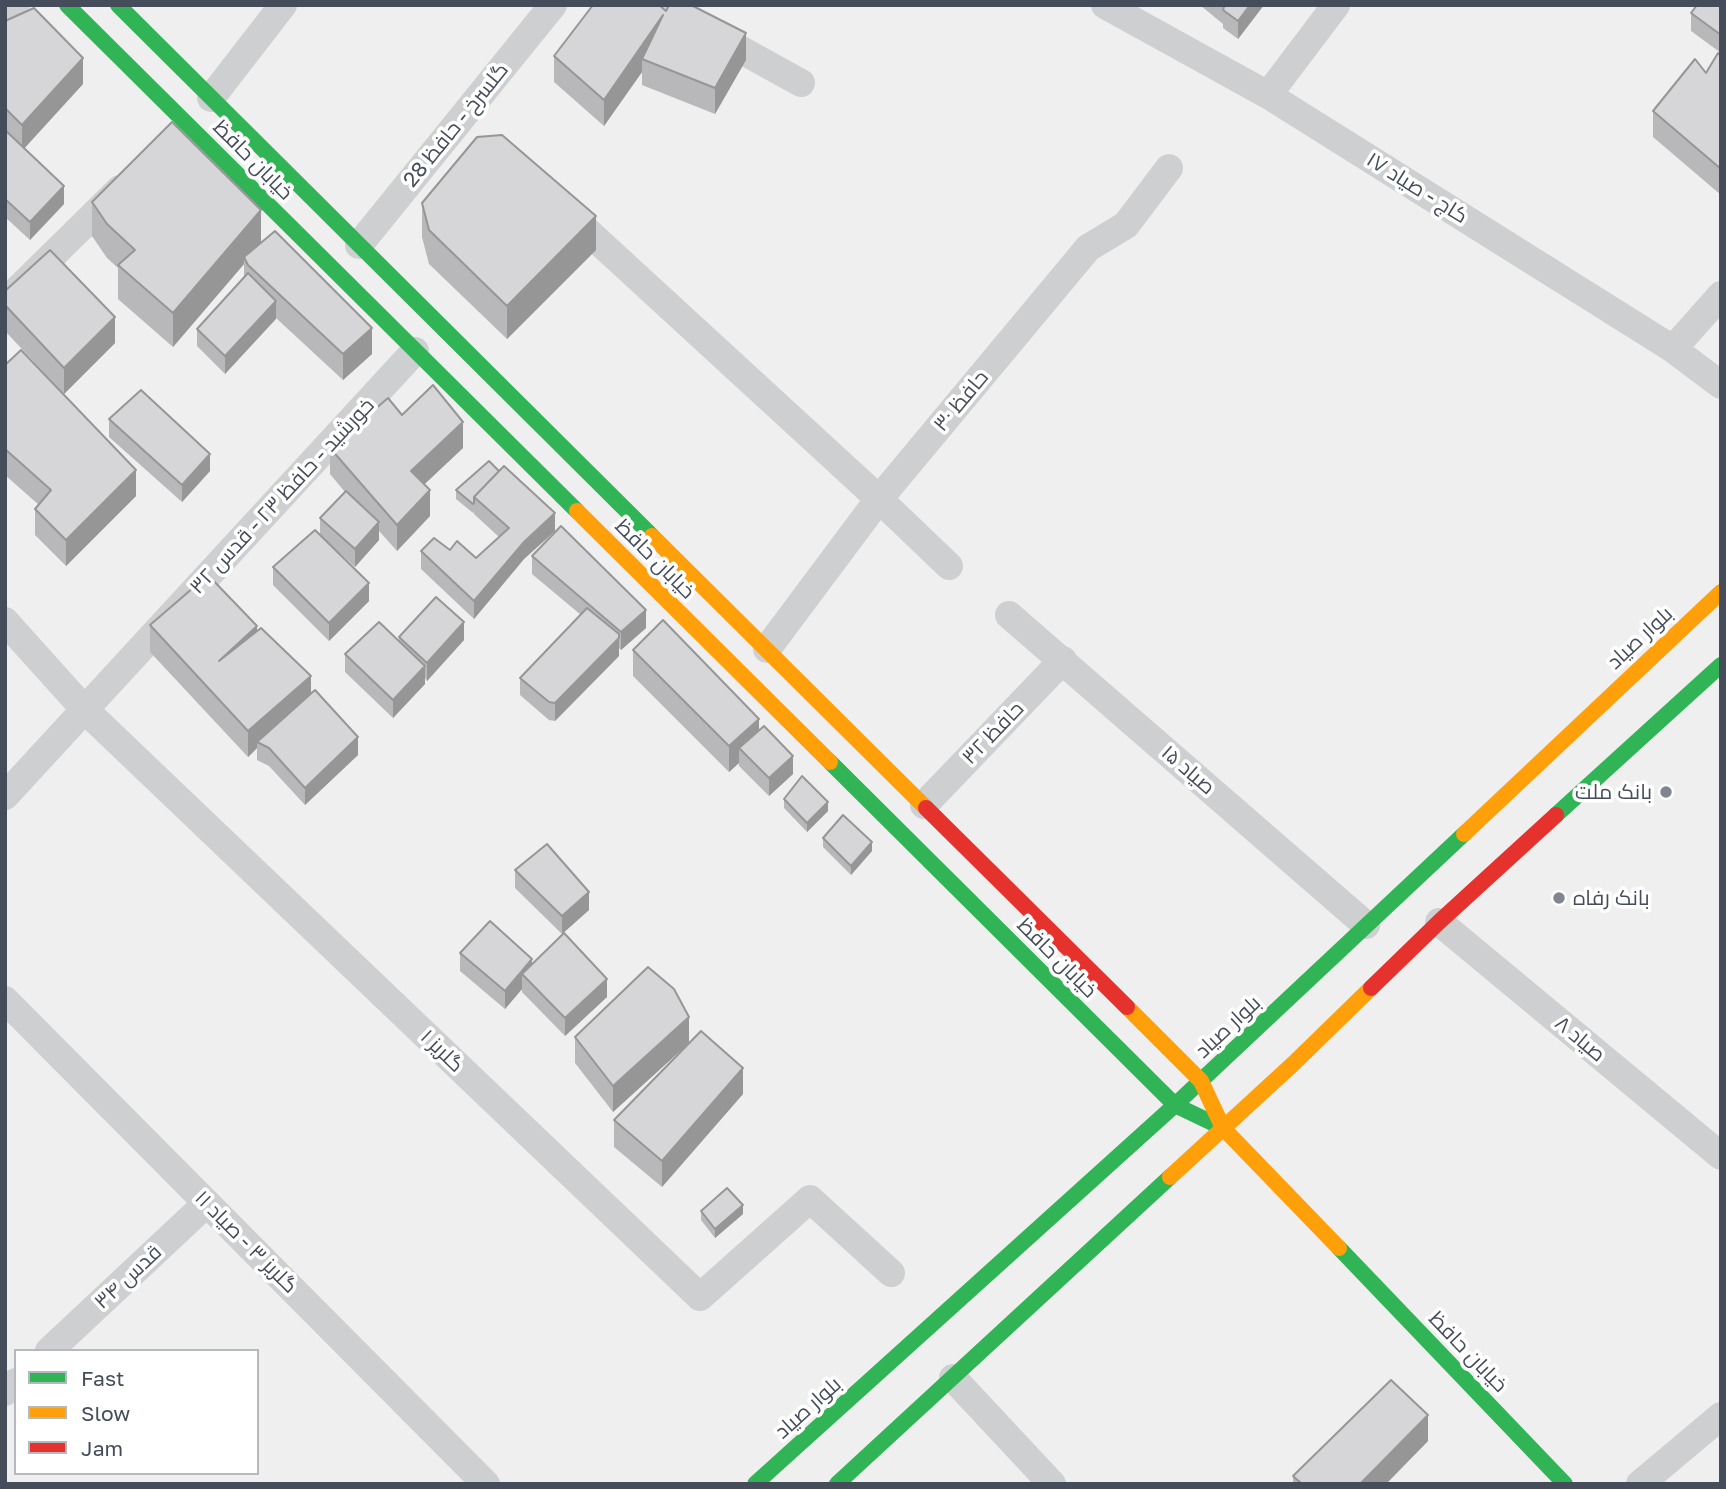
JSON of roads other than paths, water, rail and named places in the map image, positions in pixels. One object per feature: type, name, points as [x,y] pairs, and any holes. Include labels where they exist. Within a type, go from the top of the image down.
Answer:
[{"type":"main road","name":"خیابان حافظ","points":[[67,5],[177,133],[415,351],[1175,1105],[1223,1128]]},
{"type":"main road","name":"خیابان حافظ","points":[[118,5],[1201,1081],[1223,1128],[1566,1484]]},
{"type":"main road","name":"بلوار صیاد","points":[[755,1484],[1201,1081],[1721,592]]},
{"type":"main road","points":[[837,1484],[1293,1064],[1439,922],[1721,665]]},
{"type":"street","points":[[5,16],[16,5]]},
{"type":"street","points":[[211,98],[283,5]]},
{"type":"street","name":"گلسرخ - حافظ 28","points":[[359,245],[553,5]]},
{"type":"street","points":[[667,5],[678,15],[801,83]]},
{"type":"street","name":"کاج - صیاد ۱۷","points":[[1105,5],[1268,94],[1673,349],[1721,386]]},
{"type":"street","points":[[1268,94],[1336,5]]},
{"type":"street","name":"حافظ ۳۰","points":[[767,649],[879,499],[1088,248],[1126,225],[1169,168]]},
{"type":"street","points":[[5,302],[139,170]]},
{"type":"street","points":[[585,229],[879,499],[948,566]]},
{"type":"street","points":[[1673,349],[1721,295]]},
{"type":"street","name":"خورشید - حافظ ۲۳ - قدس ۳۲","points":[[5,796],[415,351]]},
{"type":"street","name":"صیاد ۱۵","points":[[1009,615],[1366,925]]},
{"type":"street","name":"گلریز ۱","points":[[5,621],[85,710],[700,1297],[810,1199],[891,1273]]},
{"type":"street","name":"حافظ ۳۲","points":[[924,805],[1063,660]]},
{"type":"street","name":"صیاد ۸","points":[[1439,922],[1721,1156]]},
{"type":"street","name":"گلریز ۳ - صیاد ۱۱","points":[[5,1000],[486,1484]]},
{"type":"street","name":"قدس ۳۴","points":[[52,1349],[208,1203]]},
{"type":"street","points":[[953,1378],[1052,1484]]},
{"type":"street","points":[[1640,1484],[1721,1416]]},
{"type":"place","name":"بانک ملت","points":[[1666,792]]},
{"type":"place","name":"بانک رفاه","points":[[1559,898]]}]
